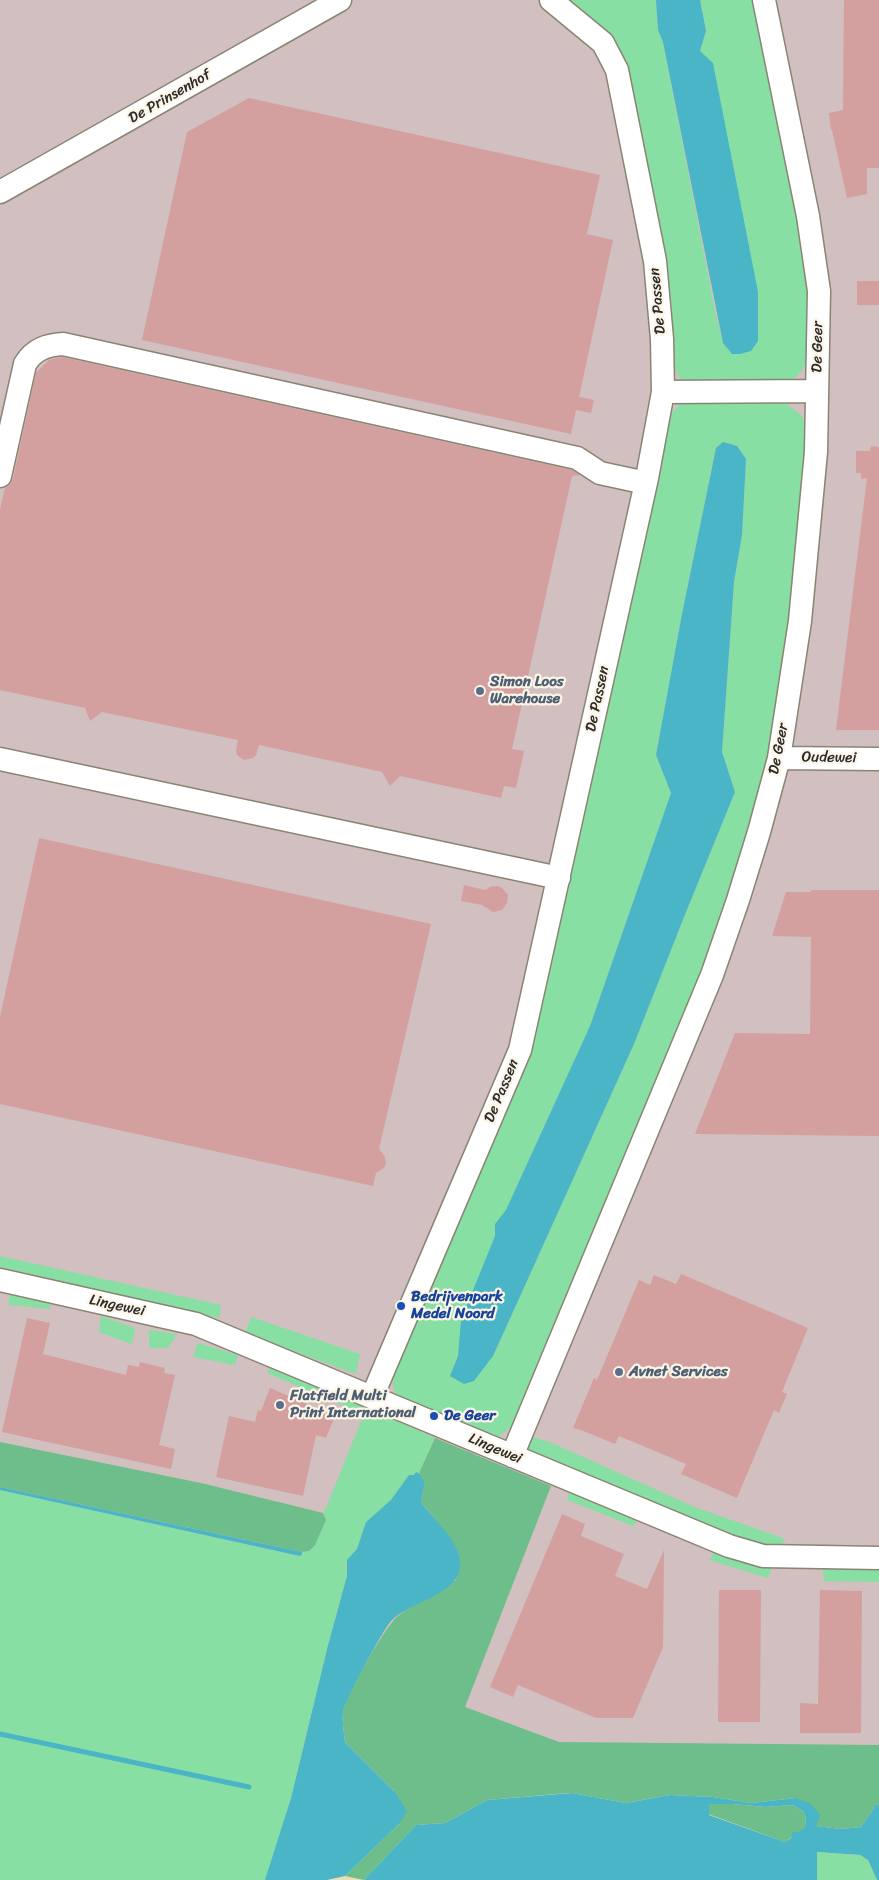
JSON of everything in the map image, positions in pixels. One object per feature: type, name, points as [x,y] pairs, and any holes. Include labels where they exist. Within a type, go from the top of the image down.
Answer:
[{"type":"street","name":"De Prinsenhof","points":[[0,192],[340,0]]},
{"type":"street","name":"De Passen","points":[[372,1397],[520,1050],[646,483],[664,392],[662,339],[655,261],[617,70],[603,42],[551,0]]},
{"type":"street","name":"De Geer","points":[[512,1456],[712,974],[746,875],[779,758],[800,621],[816,452],[819,292],[808,216],[764,0]]},
{"type":"street","points":[[0,476],[25,364],[35,351],[51,345],[63,344],[578,458],[600,473],[646,483]]},
{"type":"street","points":[[664,392],[817,391]]},
{"type":"street","name":"Oudewei","points":[[779,758],[879,759]]},
{"type":"street","points":[[0,759],[559,878]]},
{"type":"street","name":"Lingewei","points":[[0,1280],[196,1324],[728,1546],[763,1556],[879,1558]]},
{"type":"shaded area","points":[[0,0],[879,0],[879,1771],[558,1771],[0,1491]]},
{"type":"green space","points":[[565,0],[656,0],[658,30],[663,42],[714,306],[723,343],[732,354],[700,51],[706,31],[700,0],[755,0],[793,183],[808,293],[809,353],[806,365],[792,380],[784,383],[692,384],[683,380],[678,375],[672,362],[672,306],[664,245],[629,78]]},
{"type":"green space","points":[[689,401],[778,402],[787,404],[801,415],[807,427],[803,501],[781,687],[760,800],[722,924],[512,1426],[498,1437],[488,1438],[399,1399],[394,1390],[392,1379],[520,1073],[669,416],[678,406]],"holes":[[[723,442],[737,446],[746,459],[742,535],[734,582],[722,753],[735,792],[634,1044],[493,1356],[451,1376],[495,1236],[495,1224],[506,1211],[590,1026],[671,793],[656,755],[682,614],[716,448]]]},
{"type":"green space","points":[[0,1256],[221,1305],[219,1318],[0,1267]]},
{"type":"green space","points":[[9,1295],[51,1300],[50,1309],[9,1305]]},
{"type":"green space","points":[[101,1316],[135,1328],[132,1344],[99,1332]]},
{"type":"green space","points":[[251,1317],[360,1354],[356,1374],[245,1333]]},
{"type":"green space","points":[[149,1330],[177,1334],[168,1348],[149,1348]]},
{"type":"green space","points":[[198,1343],[238,1355],[235,1365],[193,1357]]},
{"type":"green space","points":[[272,1365],[435,1438],[419,1473],[416,1472],[415,1475],[409,1475],[391,1500],[366,1522],[357,1549],[350,1557],[346,1566],[347,1576],[327,1649],[291,1798],[267,1877],[265,1880],[0,1880],[0,1490],[300,1556],[302,1552],[309,1551],[326,1520],[323,1513],[364,1414],[267,1373]]},
{"type":"green space","points":[[529,1436],[552,1443],[697,1508],[783,1538],[784,1549],[745,1546],[526,1455]]},
{"type":"green space","points":[[435,1438],[551,1486],[465,1707],[559,1742],[879,1745],[879,1804],[876,1805],[861,1827],[841,1829],[815,1826],[796,1798],[751,1803],[713,1797],[670,1795],[626,1803],[572,1793],[487,1800],[445,1823],[416,1825],[364,1880],[345,1876],[399,1824],[394,1791],[345,1742],[343,1712],[345,1704],[367,1662],[392,1622],[405,1611],[456,1580],[458,1553],[444,1530],[421,1502],[425,1482],[420,1478],[422,1475],[419,1473]]},
{"type":"green space","points":[[0,1442],[201,1483],[323,1513],[326,1520],[315,1545],[309,1551],[302,1552],[0,1487]]},
{"type":"green space","points":[[570,1491],[638,1520],[633,1526],[567,1500]]},
{"type":"green space","points":[[714,1553],[772,1567],[768,1578],[709,1560]]},
{"type":"green space","points":[[823,1568],[879,1570],[879,1582],[824,1581]]},
{"type":"green space","points":[[709,1804],[765,1807],[793,1805],[803,1811],[806,1818],[805,1827],[785,1842],[708,1814]]},
{"type":"green space","points":[[816,1852],[860,1855],[868,1860],[877,1880],[817,1880]]},
{"type":"water","points":[[656,0],[700,0],[706,31],[700,51],[713,63],[758,292],[758,341],[751,351],[740,354],[732,354],[723,343],[663,42],[658,30]]},
{"type":"water","points":[[723,442],[737,446],[746,459],[742,535],[734,582],[722,752],[735,792],[634,1044],[493,1356],[474,1381],[464,1384],[450,1376],[458,1356],[461,1320],[495,1236],[495,1224],[506,1210],[590,1026],[671,793],[656,755],[682,614],[716,448]]},
{"type":"water","points":[[416,1472],[422,1475],[421,1478],[425,1482],[421,1502],[455,1545],[460,1562],[458,1574],[455,1580],[441,1592],[406,1610],[391,1621],[380,1637],[357,1680],[343,1712],[345,1742],[394,1791],[407,1811],[399,1824],[345,1876],[327,1880],[265,1880],[291,1798],[327,1649],[347,1576],[347,1560],[357,1549],[366,1522],[391,1500],[409,1475],[414,1475]]},
{"type":"water","points":[[0,1487],[302,1552],[302,1554],[300,1556],[0,1490]]},
{"type":"water","points":[[572,1793],[626,1803],[670,1795],[713,1797],[751,1803],[796,1798],[811,1804],[820,1815],[816,1826],[841,1829],[861,1827],[876,1805],[879,1804],[879,1880],[877,1880],[868,1860],[860,1855],[817,1852],[817,1880],[364,1880],[416,1825],[445,1823],[487,1800]],"holes":[[[709,1804],[765,1807],[793,1805],[803,1811],[806,1818],[805,1827],[798,1832],[793,1832],[791,1838],[785,1842],[709,1815]]]},
{"type":"building","points":[[844,0],[879,0],[879,168],[867,168],[867,194],[847,198],[831,130],[829,113],[843,110]]},
{"type":"building","points":[[249,98],[600,175],[587,234],[613,240],[579,397],[594,400],[591,413],[576,410],[571,434],[142,340],[187,132]]},
{"type":"building","points":[[857,281],[879,281],[879,305],[857,305]]},
{"type":"building","points":[[62,357],[572,470],[580,475],[572,476],[512,749],[524,751],[516,788],[504,786],[501,798],[400,776],[390,786],[382,772],[259,745],[253,758],[244,760],[237,755],[238,740],[102,712],[90,721],[85,708],[0,690],[0,509],[5,488],[13,479],[36,373],[49,360]]},
{"type":"building","points":[[871,446],[879,447],[879,730],[836,730],[867,478],[861,479],[861,473],[856,473],[856,451],[870,451]]},
{"type":"building","points":[[39,838],[431,924],[379,1149],[385,1157],[386,1163],[384,1168],[376,1173],[373,1186],[0,1104],[0,1017]]},
{"type":"building","points":[[464,885],[485,890],[498,886],[508,895],[507,903],[502,910],[493,912],[482,905],[461,901]]},
{"type":"building","points":[[811,890],[879,890],[879,1136],[695,1134],[735,1033],[810,1034],[811,937],[772,936],[786,892],[811,892]]},
{"type":"building","points":[[681,1274],[808,1328],[782,1392],[787,1394],[779,1413],[774,1410],[737,1498],[681,1474],[686,1464],[619,1436],[615,1444],[573,1428],[594,1378],[597,1380],[639,1280],[650,1285],[654,1275],[676,1284]]},
{"type":"building","points":[[27,1318],[50,1323],[43,1354],[126,1375],[128,1365],[139,1367],[140,1362],[165,1368],[164,1373],[175,1375],[159,1445],[175,1449],[171,1469],[2,1432]]},
{"type":"building","points":[[270,1388],[335,1416],[326,1438],[316,1435],[303,1496],[216,1477],[229,1416],[255,1422],[258,1410],[261,1411]]},
{"type":"building","points":[[562,1514],[585,1524],[581,1536],[624,1554],[615,1576],[647,1589],[664,1550],[663,1647],[633,1718],[596,1718],[518,1685],[513,1697],[490,1687]]},
{"type":"building","points":[[719,1590],[761,1590],[760,1722],[718,1722]]},
{"type":"building","points":[[820,1590],[862,1591],[861,1733],[800,1733],[800,1703],[818,1704]]},
{"type":"waterway","points":[[0,1734],[249,1787]]},
{"type":"place","name":"Simon Loos Warehouse","points":[[480,691]]},
{"type":"place","name":"Bedrijvenpark Medel Noord","points":[[401,1306]]},
{"type":"place","name":"Avnet Services","points":[[619,1372]]},
{"type":"place","name":"Flatfield Multi Print International","points":[[280,1405]]},
{"type":"place","name":"De Geer","points":[[434,1416]]}]
